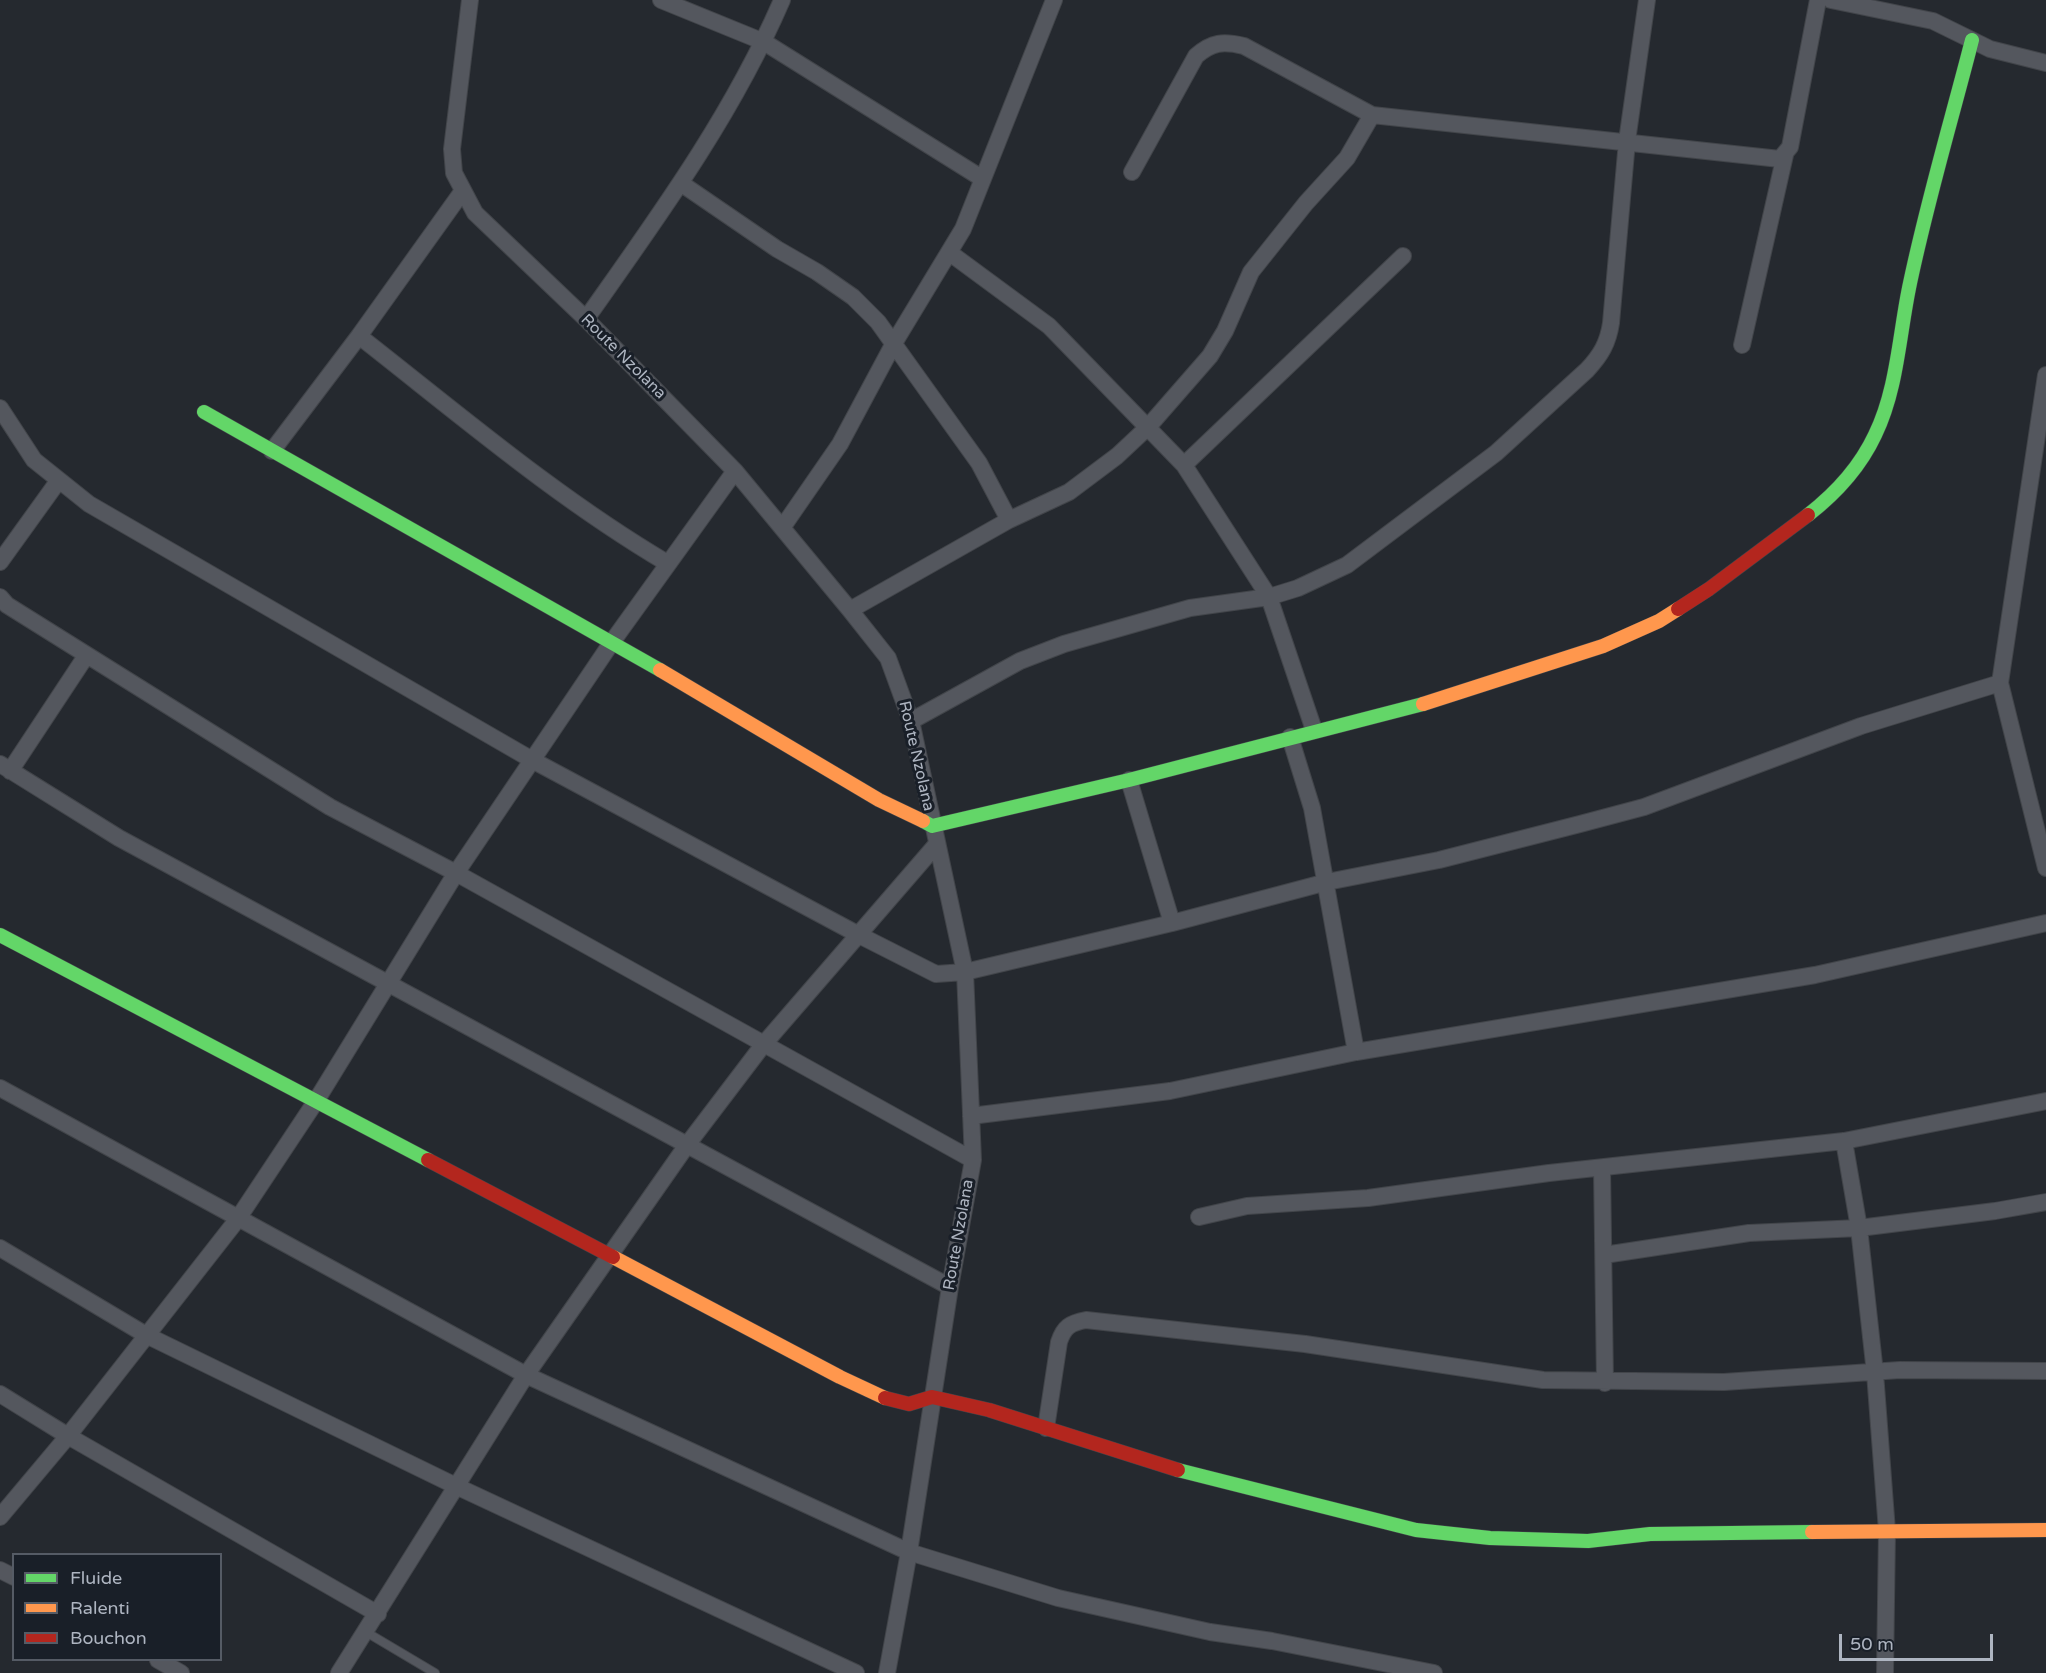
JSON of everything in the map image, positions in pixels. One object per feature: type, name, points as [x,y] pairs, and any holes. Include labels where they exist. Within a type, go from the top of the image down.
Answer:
[{"type":"street","name":"Route Nzolana","points":[[470,0],[452,149],[454,172],[462,192],[475,213],[489,229],[586,320],[735,471],[888,658],[911,721],[965,972],[973,1160],[887,1673]]},
{"type":"street","points":[[661,0],[764,42],[983,179]]},
{"type":"street","points":[[586,320],[682,184],[735,96],[764,42],[782,0]]},
{"type":"street","points":[[782,528],[840,444],[894,343],[963,229],[1054,0]]},
{"type":"street","points":[[911,721],[1020,661],[1064,644],[1190,608],[1269,597],[1298,588],[1347,566],[1496,453],[1599,357],[1608,341],[1611,323],[1627,141],[1647,0]]},
{"type":"street","points":[[1742,345],[1785,155],[1790,147],[1818,0]]},
{"type":"street","points":[[1832,0],[1933,21],[1956,30],[1990,49],[2046,63]]},
{"type":"street","points":[[204,412],[612,642],[812,762],[932,826],[1129,780],[1314,730],[1448,698],[1603,646],[1659,621],[1709,589],[1830,498],[1848,477],[1875,436],[1890,393],[1909,287],[1972,40]]},
{"type":"street","points":[[1132,172],[1196,56],[1209,45],[1227,42],[1244,46],[1372,115],[1780,159],[1785,155]]},
{"type":"street","points":[[850,610],[1009,520],[1069,492],[1117,456],[1148,427],[1210,356],[1226,331],[1251,272],[1306,202],[1347,158],[1372,115]]},
{"type":"street","points":[[682,184],[853,297],[894,343],[979,463],[1009,520]]},
{"type":"street","points":[[272,451],[359,336],[462,192]]},
{"type":"street","points":[[950,253],[1049,326],[1184,465],[1269,597],[1314,730]]},
{"type":"street","points":[[1184,465],[1403,256]]},
{"type":"street","points":[[359,336],[567,498],[615,532],[667,563]]},
{"type":"street","points":[[2046,375],[2000,683],[2046,868]]},
{"type":"street","points":[[0,408],[34,460],[89,504],[534,761],[936,974],[965,972],[1172,923],[1327,882],[1439,860],[1644,807],[1861,726],[2000,683]]},
{"type":"street","points":[[0,1518],[68,1436],[237,1220],[316,1101],[386,983],[456,873],[534,761],[612,642],[735,471]]},
{"type":"street","points":[[0,562],[59,480]]},
{"type":"street","points":[[0,597],[7,606],[330,807],[456,873],[973,1160]]},
{"type":"street","points":[[86,656],[5,768],[119,838],[950,1287]]},
{"type":"street","points":[[1290,737],[1312,808],[1356,1052]]},
{"type":"street","points":[[1129,780],[1172,923]]},
{"type":"street","points":[[339,1673],[526,1376],[687,1145],[763,1045],[936,844]]},
{"type":"street","points":[[970,1116],[1170,1091],[1356,1052],[1815,975],[2046,923]]},
{"type":"street","points":[[0,935],[840,1377],[894,1402],[909,1404],[932,1397],[1046,1428],[1157,1465],[1416,1530],[1490,1538],[1588,1541],[1650,1534],[2046,1530]]},
{"type":"street","points":[[0,1088],[237,1220],[526,1376],[909,1552],[1082,1603],[1210,1632],[1283,1643],[1434,1673]]},
{"type":"street","points":[[1199,1217],[1247,1206],[1368,1198],[1602,1168],[1844,1141],[2046,1101]]},
{"type":"street","points":[[1844,1141],[1859,1228],[1875,1373],[1887,1531],[1885,1673]]},
{"type":"street","points":[[1602,1168],[1605,1383]]},
{"type":"street","points":[[1604,1255],[1749,1233],[1859,1228],[1995,1211],[2046,1202]]},
{"type":"street","points":[[0,1248],[146,1335],[458,1487],[856,1673]]},
{"type":"street","points":[[1046,1428],[1059,1342],[1064,1329],[1073,1322],[1086,1320],[1305,1344],[1543,1380],[1605,1383],[1724,1382],[1900,1370],[2046,1371]]},
{"type":"street","points":[[0,1394],[68,1436],[378,1614]]},
{"type":"street","points":[[161,1661],[182,1673]]},
{"type":"lane","points":[[366,1632],[435,1673]]},
{"type":"traffic: fast","points":[[1808,515],[1828,498],[1854,469],[1869,447],[1882,418],[1893,382],[1909,288],[1923,226],[1972,40]]},
{"type":"traffic: fast","points":[[204,412],[660,670]]},
{"type":"traffic: fast","points":[[923,821],[932,826],[1129,780],[1423,704]]},
{"type":"traffic: fast","points":[[0,935],[428,1160]]},
{"type":"traffic: fast","points":[[1178,1470],[1416,1530],[1490,1538],[1588,1541],[1650,1534],[1812,1532]]},
{"type":"traffic: slow","points":[[1423,704],[1603,646],[1659,621],[1678,609]]},
{"type":"traffic: slow","points":[[660,670],[879,800],[923,821]]},
{"type":"traffic: slow","points":[[613,1257],[840,1377],[885,1398]]},
{"type":"traffic: slow","points":[[1812,1532],[2046,1530]]},
{"type":"traffic: jam","points":[[1678,609],[1709,589],[1808,515]]},
{"type":"traffic: jam","points":[[428,1160],[613,1257]]},
{"type":"traffic: jam","points":[[885,1398],[909,1404],[932,1397],[989,1410],[1178,1470]]}]
